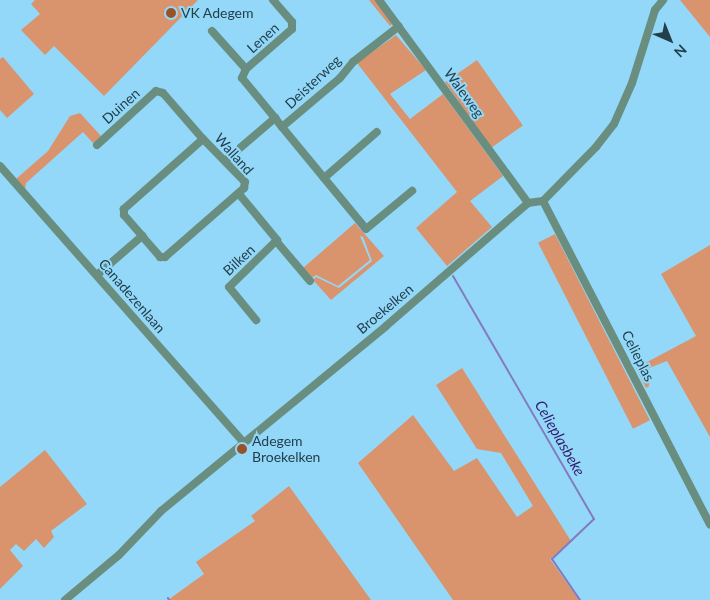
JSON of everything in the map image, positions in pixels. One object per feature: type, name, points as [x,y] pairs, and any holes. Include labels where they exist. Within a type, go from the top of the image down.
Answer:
[{"type":"street","name":"Lenen","points":[[272,0],[292,22],[292,29],[246,69],[242,78],[275,118]]},
{"type":"street","name":"Waleweg","points":[[379,0],[528,203]]},
{"type":"street","points":[[528,203],[543,201],[596,147],[614,124],[632,83],[655,10],[663,0]]},
{"type":"street","name":"Deisterweg","points":[[226,160],[275,118],[282,127],[340,78],[353,62],[399,26]]},
{"type":"street","name":"Lenen","points":[[212,31],[246,69]]},
{"type":"street","name":"Duinen","points":[[97,145],[156,91],[163,93],[203,139]]},
{"type":"street","points":[[282,127],[366,229],[412,191]]},
{"type":"street","points":[[324,178],[377,132]]},
{"type":"street","name":"Walland","points":[[203,139],[226,160],[245,182],[244,188],[165,257],[160,257],[124,215],[124,209],[203,139]]},
{"type":"street","name":"Canadezenlaan","points":[[0,166],[244,443]]},
{"type":"street","points":[[238,194],[276,237],[277,242],[310,281]]},
{"type":"street","name":"Celieplas","points":[[543,201],[710,524]]},
{"type":"street","name":"Broekelken","points":[[65,600],[119,556],[161,511],[528,203]]},
{"type":"street","points":[[97,276],[142,236]]},
{"type":"street","name":"Bilken","points":[[256,320],[229,287],[277,242]]},
{"type":"shaded area","points":[[35,0],[198,0],[104,96],[54,46],[45,55],[21,30],[40,14],[31,4]]},
{"type":"shaded area","points":[[369,0],[376,0],[393,23],[390,26]]},
{"type":"shaded area","points":[[680,0],[710,0],[710,37]]},
{"type":"shaded area","points":[[396,35],[426,70],[390,94],[410,119],[443,94],[503,176],[470,201],[492,227],[447,266],[416,228],[457,192],[357,63]]},
{"type":"shaded area","points":[[3,57],[34,94],[7,118],[0,110],[0,59]]},
{"type":"shaded area","points":[[477,60],[523,126],[491,148],[445,82]]},
{"type":"shaded area","points":[[80,113],[101,136],[93,143],[83,132],[26,183],[25,190],[16,179],[48,151],[70,116]]},
{"type":"shaded area","points":[[355,223],[384,256],[331,300],[313,280],[316,277],[339,288],[372,261],[363,237],[360,236],[370,260],[338,286],[316,275],[312,278],[303,268]]},
{"type":"shaded area","points":[[555,234],[650,420],[633,429],[538,243]]},
{"type":"shaded area","points":[[710,245],[710,437],[667,361],[649,368],[649,386],[646,388],[636,368],[696,336],[661,274]]},
{"type":"shaded area","points":[[462,368],[571,541],[550,559],[579,600],[453,600],[358,463],[413,415],[454,471],[477,458],[517,517],[533,506],[501,453],[477,449],[436,385]]},
{"type":"shaded area","points":[[45,450],[87,504],[51,531],[54,537],[44,548],[36,539],[24,551],[16,544],[10,550],[23,566],[0,589],[0,487]]},
{"type":"shaded area","points":[[289,486],[371,600],[168,600],[204,574],[196,562],[255,521],[251,516]]},
{"type":"waterway","name":"Celieplasbeke","points":[[453,276],[594,519],[552,559],[580,600]]},
{"type":"place","name":"VK Adegem","points":[[171,13]]},
{"type":"place","name":"Adegem Broekelken","points":[[242,449]]}]
